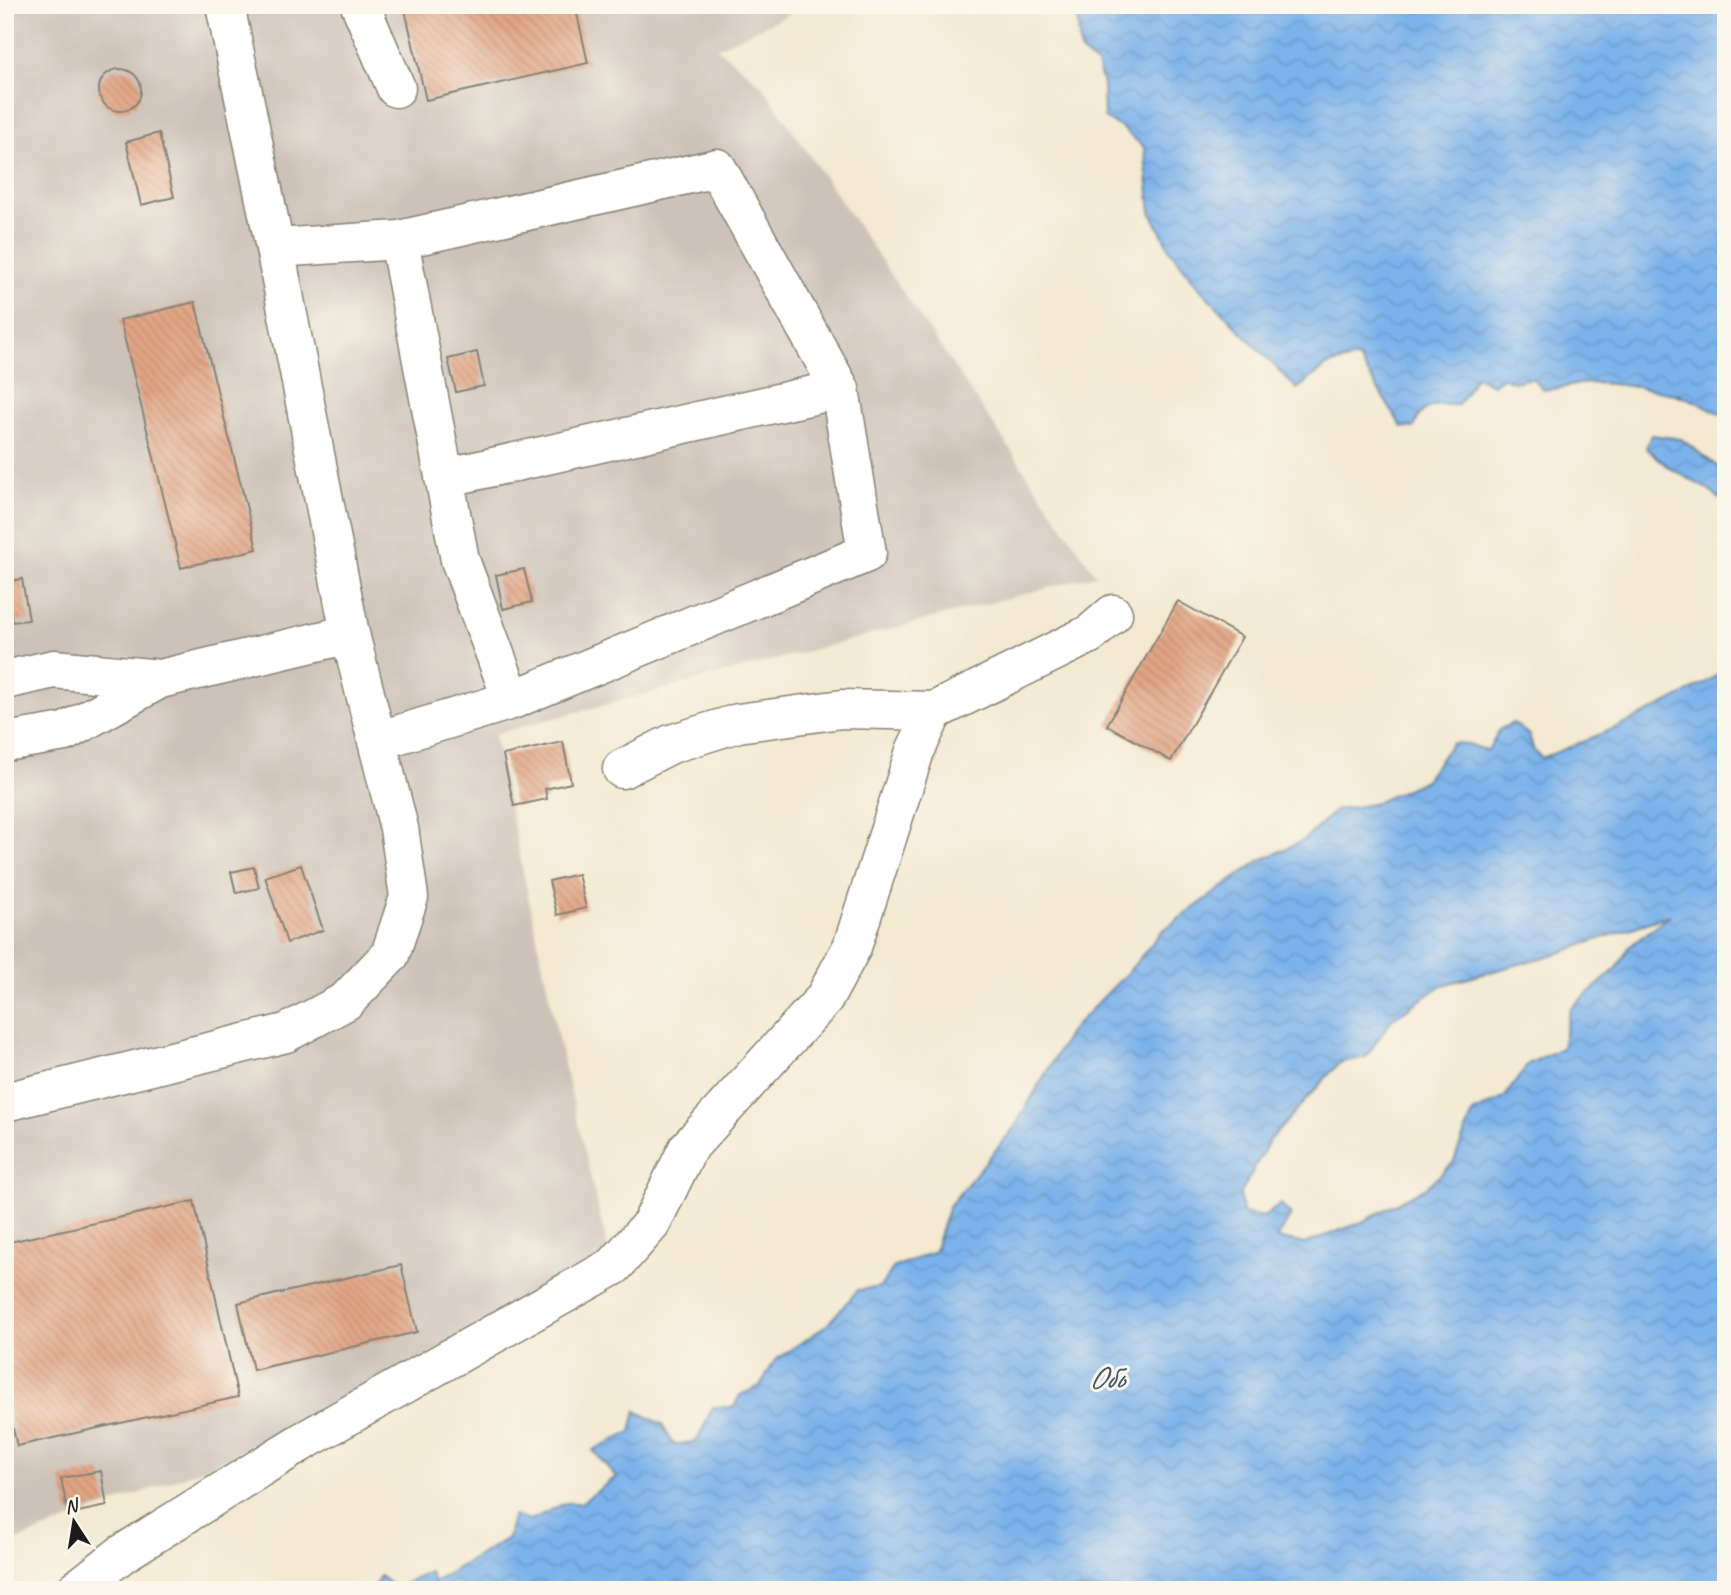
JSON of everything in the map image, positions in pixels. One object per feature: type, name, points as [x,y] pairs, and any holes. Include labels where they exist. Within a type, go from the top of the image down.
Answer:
[{"type":"lane","points":[[5,1102],[286,1034],[346,1001],[390,956],[409,897],[399,828],[349,634],[225,5]]},
{"type":"lane","points":[[360,5],[396,88]]},
{"type":"lane","points":[[275,248],[399,240],[718,168],[840,389],[867,553],[512,700],[377,741]]},
{"type":"lane","points":[[399,240],[460,560],[512,700]]},
{"type":"lane","points":[[444,478],[840,389]]},
{"type":"lane","points":[[622,769],[671,744],[738,723],[842,709],[934,711],[1090,634],[1113,614]]},
{"type":"lane","points":[[5,742],[65,732],[160,679],[349,634]]},
{"type":"lane","points":[[5,680],[54,669],[160,679]]},
{"type":"lane","points":[[76,1590],[122,1554],[300,1443],[614,1266],[651,1224],[688,1148],[824,999],[852,947],[915,751],[934,711]]},
{"type":"shaded area","points":[[5,5],[808,5],[717,48],[761,84],[1096,575],[494,734],[560,1047],[611,1263],[213,1465],[5,1545]]},
{"type":"water","points":[[1068,5],[1726,5],[1726,417],[1687,398],[1639,387],[1590,383],[1543,389],[1532,378],[1513,382],[1502,377],[1493,385],[1476,377],[1458,405],[1430,407],[1421,414],[1414,428],[1402,427],[1358,358],[1328,365],[1297,389],[1201,290],[1170,250],[1151,212],[1144,147],[1122,128],[1104,118],[1103,84],[1097,64],[1080,50],[1078,22]]},
{"type":"water","points":[[1651,435],[1681,439],[1726,473],[1726,504],[1707,489],[1668,467],[1646,448]]},
{"type":"water","name":"Обь","points":[[1726,670],[1726,1590],[372,1590],[380,1576],[395,1588],[430,1572],[434,1582],[508,1538],[513,1516],[531,1520],[565,1503],[581,1503],[616,1477],[593,1450],[631,1432],[636,1411],[662,1424],[674,1445],[697,1441],[713,1407],[734,1407],[740,1395],[760,1386],[775,1360],[826,1326],[858,1290],[880,1287],[894,1267],[934,1252],[949,1206],[1014,1128],[1070,1031],[1130,970],[1162,931],[1259,861],[1304,840],[1336,810],[1373,804],[1424,781],[1452,743],[1468,744],[1488,751],[1500,729],[1513,723],[1529,735],[1534,751],[1542,758],[1636,718]],"holes":[[[1670,915],[1629,947],[1617,968],[1570,1009],[1562,1048],[1528,1064],[1504,1098],[1473,1113],[1453,1163],[1427,1187],[1362,1222],[1304,1244],[1277,1238],[1291,1215],[1281,1204],[1263,1217],[1242,1213],[1240,1195],[1269,1141],[1339,1063],[1366,1057],[1392,1019],[1443,985],[1559,953]]]},
{"type":"building","points":[[426,5],[575,5],[588,63],[426,100],[405,10]]},
{"type":"building","points":[[120,69],[135,75],[141,90],[135,105],[120,111],[105,105],[99,90],[105,75]]},
{"type":"building","points":[[159,133],[174,197],[141,205],[126,142]]},
{"type":"building","points":[[195,302],[257,549],[181,568],[120,320]]},
{"type":"building","points":[[477,352],[484,386],[456,392],[448,359]]},
{"type":"building","points":[[524,569],[532,602],[503,609],[496,575]]},
{"type":"building","points":[[22,579],[29,620],[12,622],[10,610],[5,611],[5,582]]},
{"type":"building","points":[[1178,601],[1242,637],[1171,761],[1107,725]]},
{"type":"building","points":[[563,742],[571,783],[545,789],[547,799],[514,806],[503,755]]},
{"type":"building","points":[[301,865],[323,930],[287,943],[265,877]]},
{"type":"building","points":[[254,867],[259,888],[236,893],[231,872]]},
{"type":"building","points":[[578,874],[586,908],[557,915],[549,881]]},
{"type":"building","points":[[194,1201],[238,1397],[17,1446],[5,1394],[5,1243]]},
{"type":"building","points":[[401,1265],[417,1332],[253,1370],[238,1303]]},
{"type":"building","points":[[101,1471],[107,1506],[68,1514],[61,1478]]}]
